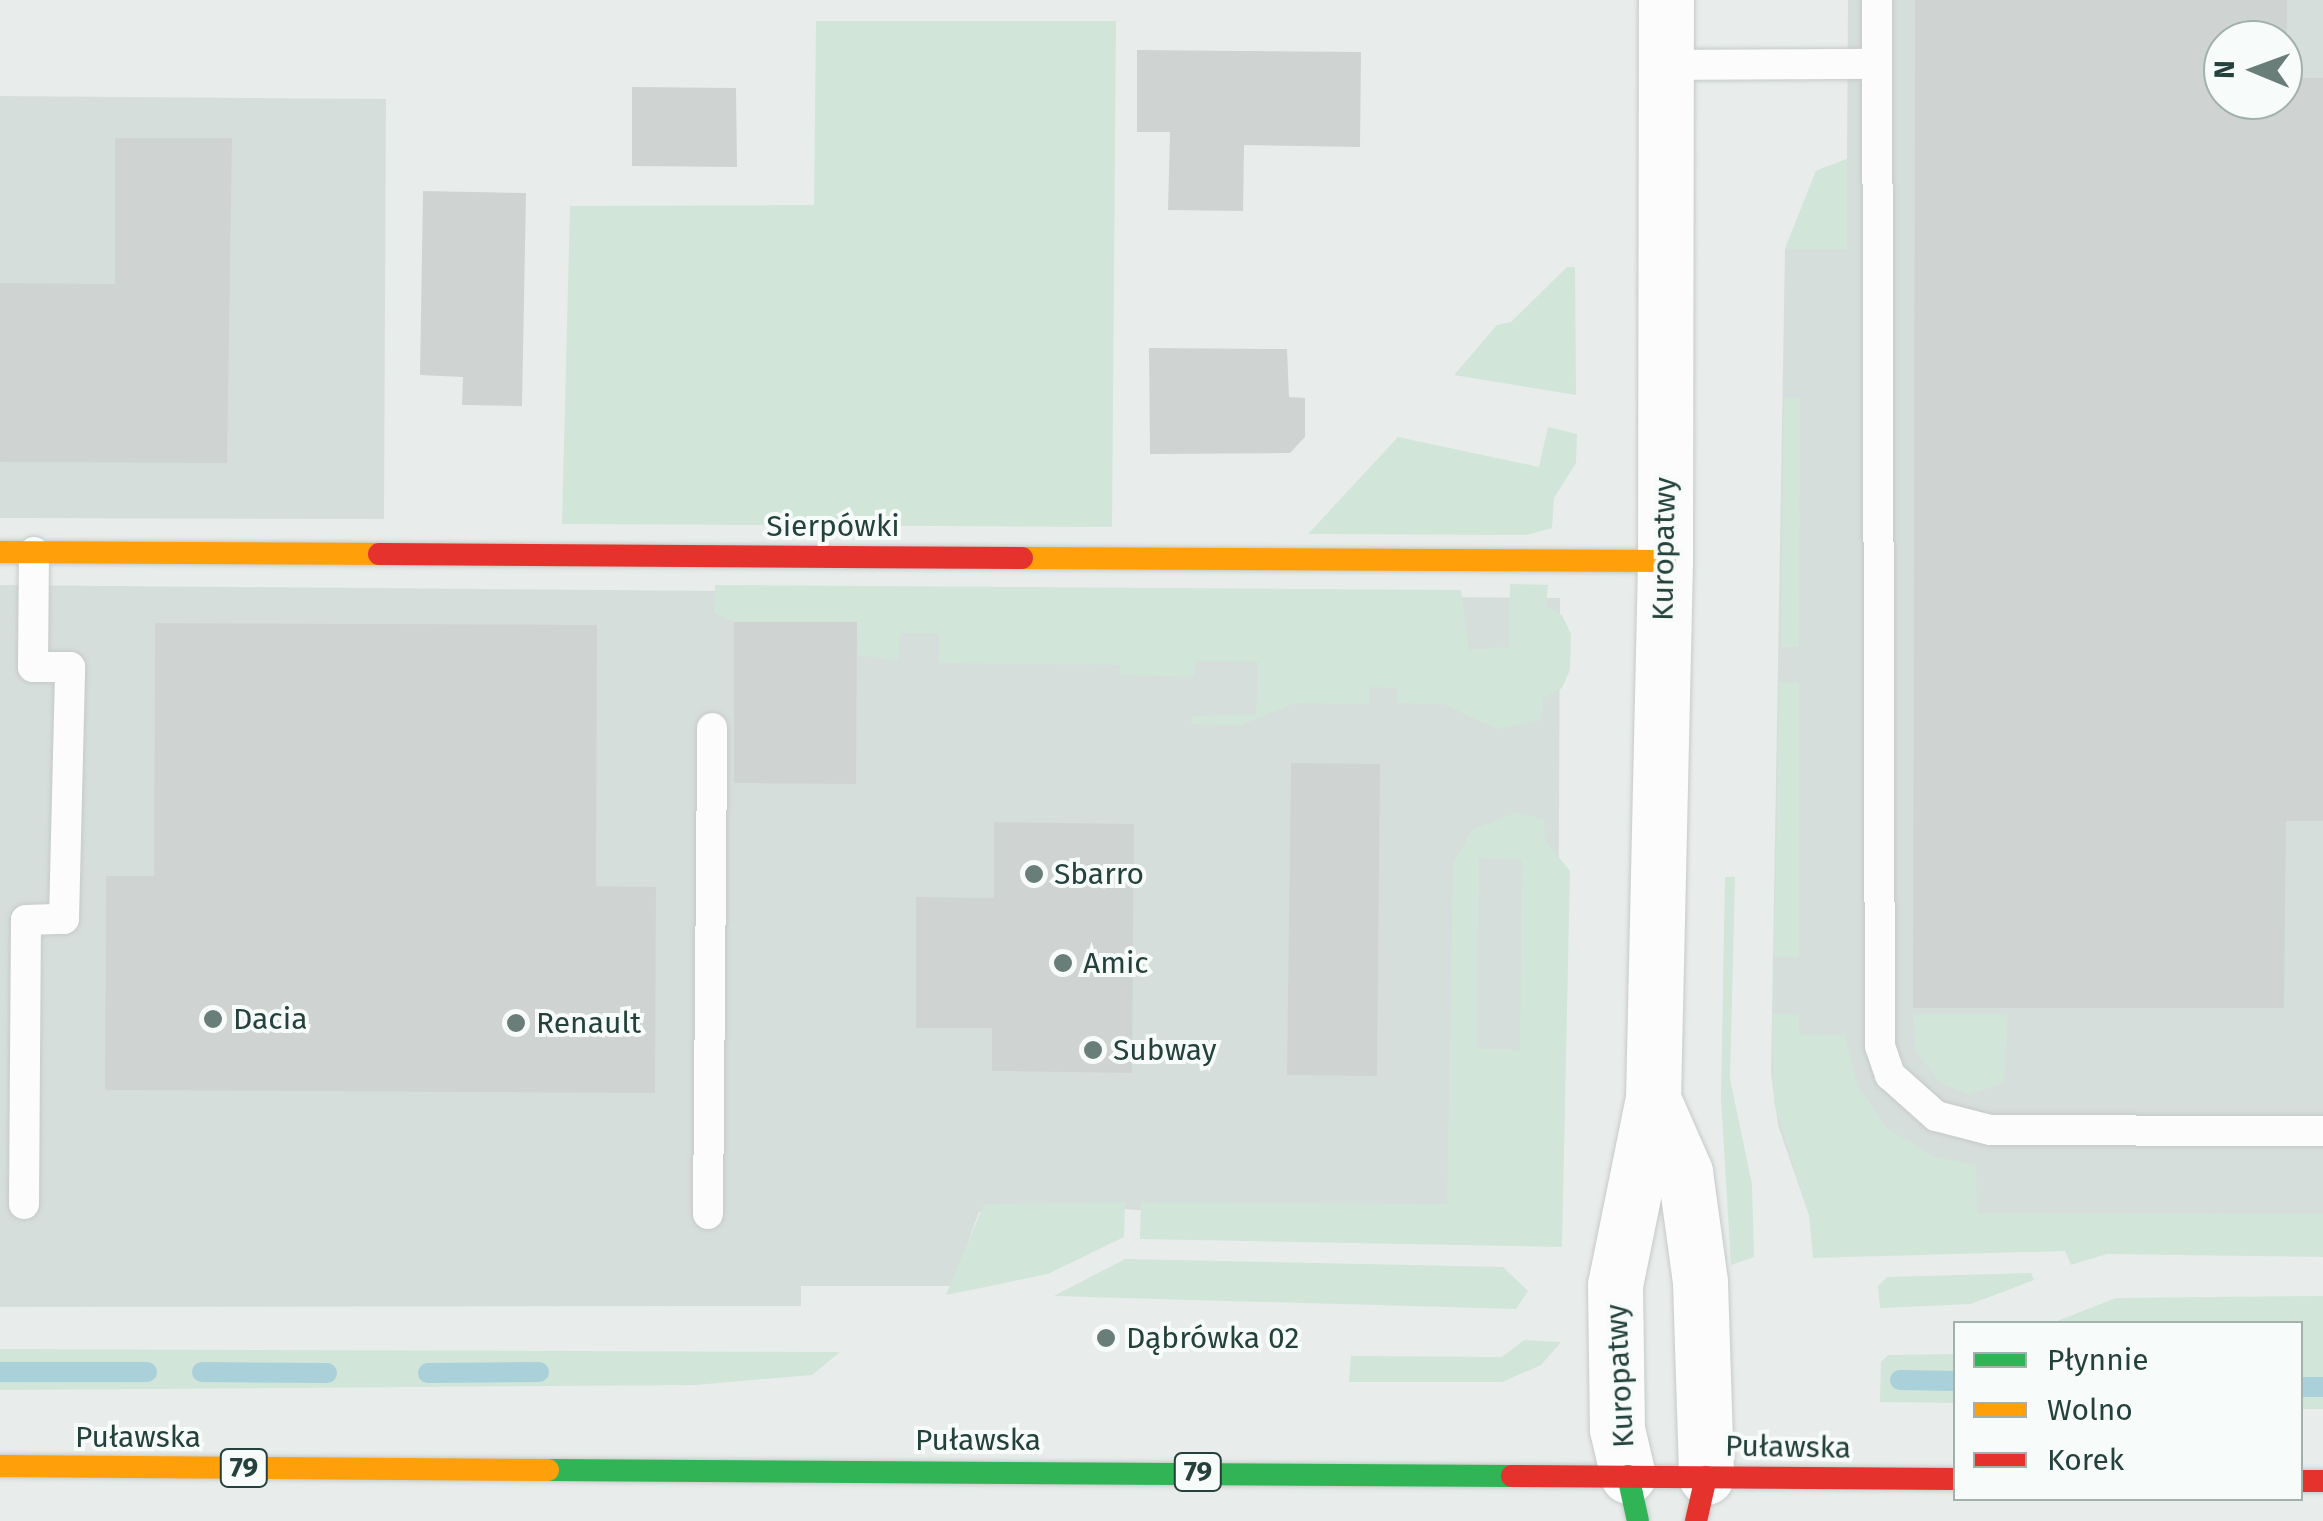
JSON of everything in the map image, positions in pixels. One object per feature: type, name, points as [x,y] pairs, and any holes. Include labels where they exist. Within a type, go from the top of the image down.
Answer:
[{"type":"main road","name":"Sierpówki","points":[[0,552],[1665,561]]},
{"type":"main road","name":"Puławska","points":[[0,1466],[1701,1499],[1953,1479]]},
{"type":"street","name":"Kuropatwy","points":[[1633,1498],[1617,1429],[1615,1285],[1654,1099],[1665,561],[1666,0]]},
{"type":"street","name":"Kuropatwy","points":[[1654,1099],[1685,1172],[1700,1282],[1701,1499]]},
{"type":"lane","points":[[1877,0],[1880,1032],[1890,1075],[1936,1116],[1990,1130],[2323,1132]]},
{"type":"lane","points":[[1666,65],[1877,64]]},
{"type":"lane","points":[[24,1204],[26,920],[64,919],[70,667],[33,666],[34,552]]},
{"type":"lane","points":[[708,1214],[712,728]]},
{"type":"shaded area","points":[[1848,0],[2323,0],[2323,1214],[1809,1215],[1778,1125],[1771,1073],[1785,249],[1816,171],[1847,159]]},
{"type":"shaded area","points":[[0,96],[386,99],[384,519],[0,518]]},
{"type":"shaded area","points":[[0,585],[1560,598],[1557,1243],[1124,1209],[979,1212],[952,1286],[801,1286],[801,1306],[0,1307]]},
{"type":"green space","points":[[816,21],[1116,21],[1112,527],[562,524],[570,206],[814,205]]},
{"type":"green space","points":[[1847,159],[1847,249],[1785,249],[1816,171]]},
{"type":"green space","points":[[1567,267],[1575,267],[1576,395],[1454,375],[1497,325],[1511,322]]},
{"type":"green space","points":[[1784,398],[1800,398],[1799,647],[1781,647]]},
{"type":"green space","points":[[1548,427],[1577,434],[1576,463],[1554,498],[1552,528],[1527,535],[1308,534],[1398,437],[1539,467]]},
{"type":"green space","points":[[1510,584],[1548,585],[1546,606],[1562,615],[1571,634],[1570,670],[1562,688],[1543,698],[1542,720],[1498,729],[1443,704],[1397,703],[1397,688],[1370,687],[1369,704],[1295,703],[1239,726],[1191,724],[1192,716],[1256,714],[1258,662],[1195,661],[1194,677],[1121,675],[1120,665],[939,663],[939,634],[900,633],[898,661],[858,655],[856,622],[734,622],[714,612],[715,585],[1461,590],[1469,650],[1509,647]]},
{"type":"green space","points":[[1780,682],[1799,683],[1799,957],[1774,957]]},
{"type":"green space","points":[[1516,813],[1544,819],[1545,840],[1570,871],[1562,1247],[1140,1239],[1141,1202],[1447,1204],[1453,863],[1473,829]],"holes":[[[1479,858],[1522,859],[1520,1050],[1477,1049]]]},
{"type":"green space","points":[[1725,877],[1735,877],[1730,1079],[1752,1184],[1754,1257],[1731,1265],[1721,1098]]},
{"type":"green space","points":[[1772,1014],[1799,1014],[1799,1034],[1845,1035],[1858,1087],[1887,1128],[1932,1156],[1976,1165],[1977,1213],[2323,1214],[2323,1257],[2107,1254],[2071,1265],[2065,1251],[1813,1258],[1809,1215],[1774,1103]]},
{"type":"green space","points":[[1913,1014],[2008,1014],[2004,1083],[1969,1094],[1940,1083],[1916,1051]]},
{"type":"green space","points":[[1125,1202],[1124,1237],[1048,1274],[946,1295],[984,1204]]},
{"type":"green space","points":[[1125,1259],[1503,1267],[1528,1291],[1516,1309],[1054,1296]]},
{"type":"green space","points":[[2031,1273],[2034,1280],[1971,1304],[1880,1308],[1878,1286],[1887,1277]]},
{"type":"green space","points":[[2323,1296],[2323,1409],[2303,1409],[2303,1321],[2057,1321],[2116,1298]]},
{"type":"green space","points":[[1524,1340],[1561,1342],[1541,1365],[1502,1382],[1349,1382],[1351,1356],[1502,1357]]},
{"type":"green space","points":[[0,1349],[840,1352],[812,1375],[695,1385],[0,1390]]},
{"type":"green space","points":[[1953,1354],[1953,1403],[1880,1402],[1881,1362],[1888,1355]]},
{"type":"building","points":[[1915,0],[2287,0],[2287,20],[2203,20],[2203,120],[2303,120],[2303,78],[2323,78],[2323,821],[2286,821],[2284,1008],[1913,1008]]},
{"type":"building","points":[[1137,50],[1361,52],[1360,147],[1244,145],[1243,211],[1168,210],[1170,132],[1137,132]]},
{"type":"building","points":[[632,87],[736,88],[737,167],[632,166]]},
{"type":"building","points":[[115,138],[232,138],[227,463],[0,462],[0,283],[115,284]]},
{"type":"building","points":[[423,191],[526,193],[522,406],[462,405],[463,377],[420,375]]},
{"type":"building","points":[[1149,348],[1287,349],[1289,397],[1305,398],[1305,437],[1290,453],[1150,454]]},
{"type":"building","points":[[734,622],[857,622],[856,784],[734,783]]},
{"type":"building","points":[[155,623],[597,625],[596,886],[656,887],[655,1093],[105,1090],[106,876],[154,876]]},
{"type":"building","points":[[1291,763],[1380,764],[1377,1076],[1287,1075]]},
{"type":"building","name":"Amic","points":[[994,822],[1134,824],[1132,1073],[992,1071],[992,1028],[916,1028],[916,897],[994,898]]},
{"type":"waterway","points":[[0,1372],[147,1372]]},
{"type":"waterway","points":[[202,1372],[327,1373]]},
{"type":"waterway","points":[[428,1373],[539,1372]]},
{"type":"waterway","points":[[1900,1380],[1953,1381]]},
{"type":"waterway","points":[[2303,1387],[2323,1387]]},
{"type":"traffic: fast","points":[[548,1470],[1512,1476]]},
{"type":"traffic: fast","points":[[1628,1476],[1638,1521]]},
{"type":"traffic: slow","points":[[0,552],[379,554]]},
{"type":"traffic: slow","points":[[1022,558],[1665,561]]},
{"type":"traffic: slow","points":[[0,1466],[548,1470]]},
{"type":"traffic: jam","points":[[379,554],[1022,558]]},
{"type":"traffic: jam","points":[[1512,1476],[1953,1479]]},
{"type":"traffic: jam","points":[[1696,1521],[1706,1477]]},
{"type":"traffic: jam","points":[[2303,1481],[2323,1481]]},
{"type":"place","name":"Sbarro","points":[[1034,874]]},
{"type":"place","name":"Amic","points":[[1063,963]]},
{"type":"place","name":"Dacia","points":[[213,1019]]},
{"type":"place","name":"Renault","points":[[516,1023]]},
{"type":"place","name":"Subway","points":[[1093,1050]]},
{"type":"place","name":"Dąbrówka 02","points":[[1106,1338]]}]
